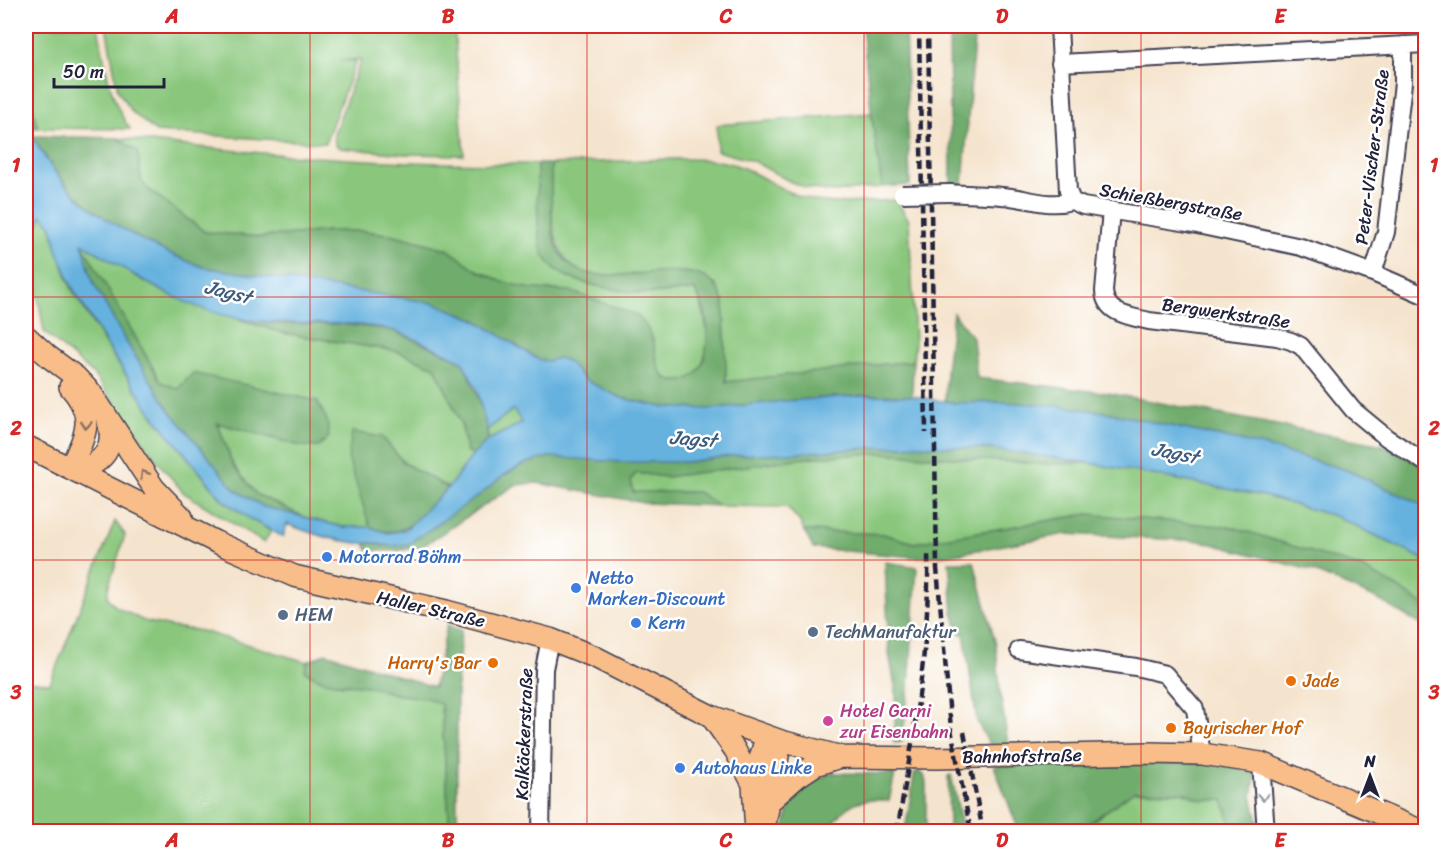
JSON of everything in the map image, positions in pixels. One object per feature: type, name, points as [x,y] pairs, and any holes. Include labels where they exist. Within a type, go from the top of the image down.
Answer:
[{"type":"main road","points":[[26,336],[49,357],[76,376],[92,394],[154,488],[198,532]]},
{"type":"main road","points":[[49,357],[80,398],[86,410],[85,435],[74,470]]},
{"type":"main road","points":[[74,470],[100,461],[109,447],[110,427],[106,414]]},
{"type":"main road","name":"Haller Straße","points":[[26,446],[257,562],[294,576],[446,611],[550,639],[595,657],[711,716],[773,739],[842,757]]},
{"type":"main road","points":[[711,716],[735,750],[753,784],[756,831]]},
{"type":"main road","points":[[753,784],[773,739]]},
{"type":"main road","points":[[763,831],[769,802],[773,739]]},
{"type":"main road","name":"Bahnhofstraße","points":[[842,757],[1202,754],[1261,763],[1424,831]]},
{"type":"main road","points":[[769,802],[796,777],[815,765],[842,757]]},
{"type":"street","points":[[1059,26],[1068,191],[1072,201]]},
{"type":"street","points":[[1060,63],[1425,44]]},
{"type":"street","name":"Peter-Vischer-Straße","points":[[1373,273],[1386,232],[1403,83],[1403,45]]},
{"type":"street","name":"Schießbergstraße","points":[[902,194],[950,193],[1009,197],[1051,204],[1072,201],[1083,206],[1188,223],[1275,240],[1331,257],[1425,296]]},
{"type":"street","name":"Bergwerkstraße","points":[[1111,210],[1104,291],[1104,300],[1108,307],[1128,316],[1149,321],[1277,337],[1292,341],[1308,353],[1353,410],[1387,438],[1425,463]]},
{"type":"street","name":"Kalkäckerstraße","points":[[541,831],[544,669],[550,639]]},
{"type":"street","points":[[1019,650],[1136,667],[1165,674],[1195,709],[1202,754]]},
{"type":"street","points":[[1261,763],[1266,831]]},
{"type":"green space","points":[[26,26],[98,26],[112,92],[130,129],[38,128],[26,81]]},
{"type":"green space","points":[[106,26],[328,26],[330,30],[329,26],[454,26],[464,155],[406,154],[340,148],[335,144],[334,134],[361,59],[340,61],[356,61],[325,143],[156,132],[132,112],[118,91]]},
{"type":"green space","points":[[862,26],[905,26],[910,185],[882,187]]},
{"type":"green space","points":[[949,26],[975,26],[963,185],[951,185]]},
{"type":"green space","points":[[26,82],[37,128],[29,129],[26,123]]},
{"type":"green space","points":[[871,113],[882,187],[834,192],[807,188],[753,161],[717,151],[717,125]]},
{"type":"green space","points":[[32,136],[117,138],[138,152],[141,181],[148,189],[205,232],[260,237],[330,231],[362,231],[395,235],[447,249],[477,270],[503,282],[531,289],[570,291],[636,315],[649,330],[658,366],[664,376],[673,381],[686,380],[702,365],[706,353],[705,313],[695,290],[664,293],[623,291],[576,280],[554,268],[544,256],[541,248],[538,212],[537,164],[551,164],[554,237],[566,261],[585,272],[610,275],[690,273],[710,281],[724,302],[726,382],[913,361],[912,396],[867,395],[709,409],[662,407],[621,398],[585,380],[567,361],[558,358],[549,361],[539,360],[474,319],[434,303],[203,267],[172,254],[119,227],[89,207],[64,182]]},
{"type":"green space","points":[[117,138],[326,158],[431,163],[537,164],[540,238],[554,269],[638,293],[695,290],[704,314],[706,328],[707,343],[701,368],[692,377],[680,381],[668,379],[659,367],[653,339],[570,291],[531,289],[503,282],[477,270],[447,249],[395,235],[362,231],[330,231],[260,237],[205,232],[148,189],[141,181],[138,152]]},
{"type":"green space","points":[[669,159],[711,160],[731,164],[750,171],[790,193],[815,201],[850,203],[896,200],[909,220],[915,342],[913,361],[726,382],[724,301],[715,284],[594,275],[578,270],[566,260],[555,236],[551,206],[551,164]]},
{"type":"green space","points":[[42,216],[51,225],[71,288],[152,414],[222,500],[271,531],[264,543],[184,493],[93,374],[44,332],[35,279],[26,256]]},
{"type":"green space","points":[[81,242],[146,282],[191,304],[283,333],[396,351],[435,367],[461,423],[466,451],[473,455],[448,488],[404,463],[382,437],[362,499],[370,527],[343,527],[308,519],[256,494],[233,465],[217,422],[301,446],[317,447],[161,382]]},
{"type":"green space","points":[[81,242],[161,382],[178,389],[193,373],[317,401],[327,420],[329,437],[318,447],[301,446],[217,423],[233,465],[256,494],[308,519],[264,507],[235,490],[168,408],[125,340],[93,282]]},
{"type":"green space","points":[[953,313],[973,338],[977,378],[1108,393],[1383,445],[1425,468],[1425,506],[1346,470],[1263,446],[1110,413],[1059,406],[945,401],[946,370]]},
{"type":"green space","points":[[235,318],[280,324],[340,324],[392,330],[462,361],[479,399],[488,440],[473,455],[467,451],[461,423],[435,367],[396,351],[283,333]]},
{"type":"green space","points":[[514,409],[522,423],[488,440],[487,430]]},
{"type":"green space","points":[[352,432],[382,437],[404,463],[448,488],[422,515],[404,528],[383,531],[370,527],[348,458]]},
{"type":"green space","points":[[915,445],[993,449],[1090,463],[1043,464],[882,453],[811,457],[666,477],[637,473],[631,479],[633,492],[698,492],[719,506],[644,503],[537,483],[515,485],[420,548],[393,551],[368,550],[365,543],[383,546],[408,544],[481,494],[504,475],[524,464],[548,457],[687,462],[737,455]]},
{"type":"green space","points":[[882,453],[1043,464],[1090,463],[1264,496],[1338,517],[1425,560],[1425,606],[1397,587],[1088,514],[914,543],[883,534],[804,531],[800,522],[787,507],[719,506],[698,492],[633,492],[631,479],[637,473],[666,477],[811,457]]},
{"type":"green space","points":[[1088,514],[1233,527],[1362,568],[1397,587],[1425,606],[1425,627],[1377,599],[1310,570],[1201,541],[1066,534],[950,555],[915,557],[813,548],[804,531],[883,534],[914,543]]},
{"type":"green space","points":[[115,521],[125,535],[108,588],[108,598],[116,607],[144,621],[202,631],[307,662],[305,671],[341,685],[360,684],[400,695],[431,698],[441,705],[450,831],[26,831],[26,681],[50,683]]},
{"type":"green space","points":[[885,562],[917,567],[909,688],[902,742],[894,743],[896,692],[889,653]]},
{"type":"green space","points":[[949,562],[974,562],[996,645],[1008,744],[989,744],[977,721],[964,634],[959,633],[953,612]]},
{"type":"green space","points":[[447,625],[461,630],[457,687],[457,832],[450,831],[441,705],[427,698],[326,681],[305,671],[307,662],[326,653],[434,687]]},
{"type":"green space","points":[[1217,762],[1256,774],[1252,796],[1260,831],[1233,831],[1223,800],[1203,800],[1182,792],[1134,791],[1078,831],[1019,831],[994,766]]},
{"type":"green space","points":[[917,771],[924,775],[926,783],[926,831],[905,831],[914,775]]},
{"type":"green space","points":[[831,773],[895,774],[889,801],[868,800],[853,804],[827,831],[784,831],[789,808],[797,794],[810,783]]},
{"type":"green space","points":[[951,775],[963,831],[949,831],[948,776]]},
{"type":"green space","points":[[1134,791],[1182,792],[1203,800],[1223,800],[1233,831],[1078,832]]},
{"type":"water","name":"Jagst","points":[[26,124],[49,164],[79,198],[106,219],[171,254],[203,267],[434,303],[474,319],[539,360],[549,361],[558,358],[567,361],[585,380],[621,398],[662,407],[709,409],[867,395],[912,396],[955,403],[1003,402],[1110,413],[1263,446],[1346,470],[1425,506],[1425,560],[1338,517],[1264,496],[1090,463],[993,449],[915,445],[737,455],[687,462],[620,462],[548,457],[524,464],[504,475],[481,494],[408,544],[391,546],[347,542],[287,524],[283,537],[252,520],[223,500],[152,414],[72,287],[57,249],[52,226],[42,215],[26,254],[25,231],[32,209],[26,195]],"holes":[[[82,243],[156,288],[216,313],[256,321],[372,326],[408,336],[462,361],[477,389],[487,430],[513,409],[522,423],[488,440],[473,455],[448,488],[405,530],[388,533],[370,527],[343,527],[264,507],[235,490],[168,408],[125,340],[93,282]]]},
{"type":"railway","points":[[919,26],[926,433]]},
{"type":"railway","points":[[928,26],[937,568],[951,729],[971,832]]},
{"type":"railway","points":[[897,832],[923,659],[928,553]]},
{"type":"railway","points":[[964,732],[983,832]]},
{"type":"place","name":"Motorrad Böhm","points":[[327,557]]},
{"type":"place","name":"Netto Marken-Discount","points":[[576,588]]},
{"type":"place","name":"HEM","points":[[283,615]]},
{"type":"place","name":"Kern","points":[[636,623]]},
{"type":"place","name":"TechManufaktur","points":[[813,632]]},
{"type":"place","name":"Harry's Bar","points":[[493,663]]},
{"type":"place","name":"Jade","points":[[1291,681]]},
{"type":"place","name":"Hotel Garni zur Eisenbahn","points":[[828,721]]},
{"type":"place","name":"Bayrischer Hof","points":[[1171,728]]},
{"type":"place","name":"Autohaus Linke","points":[[680,768]]}]
